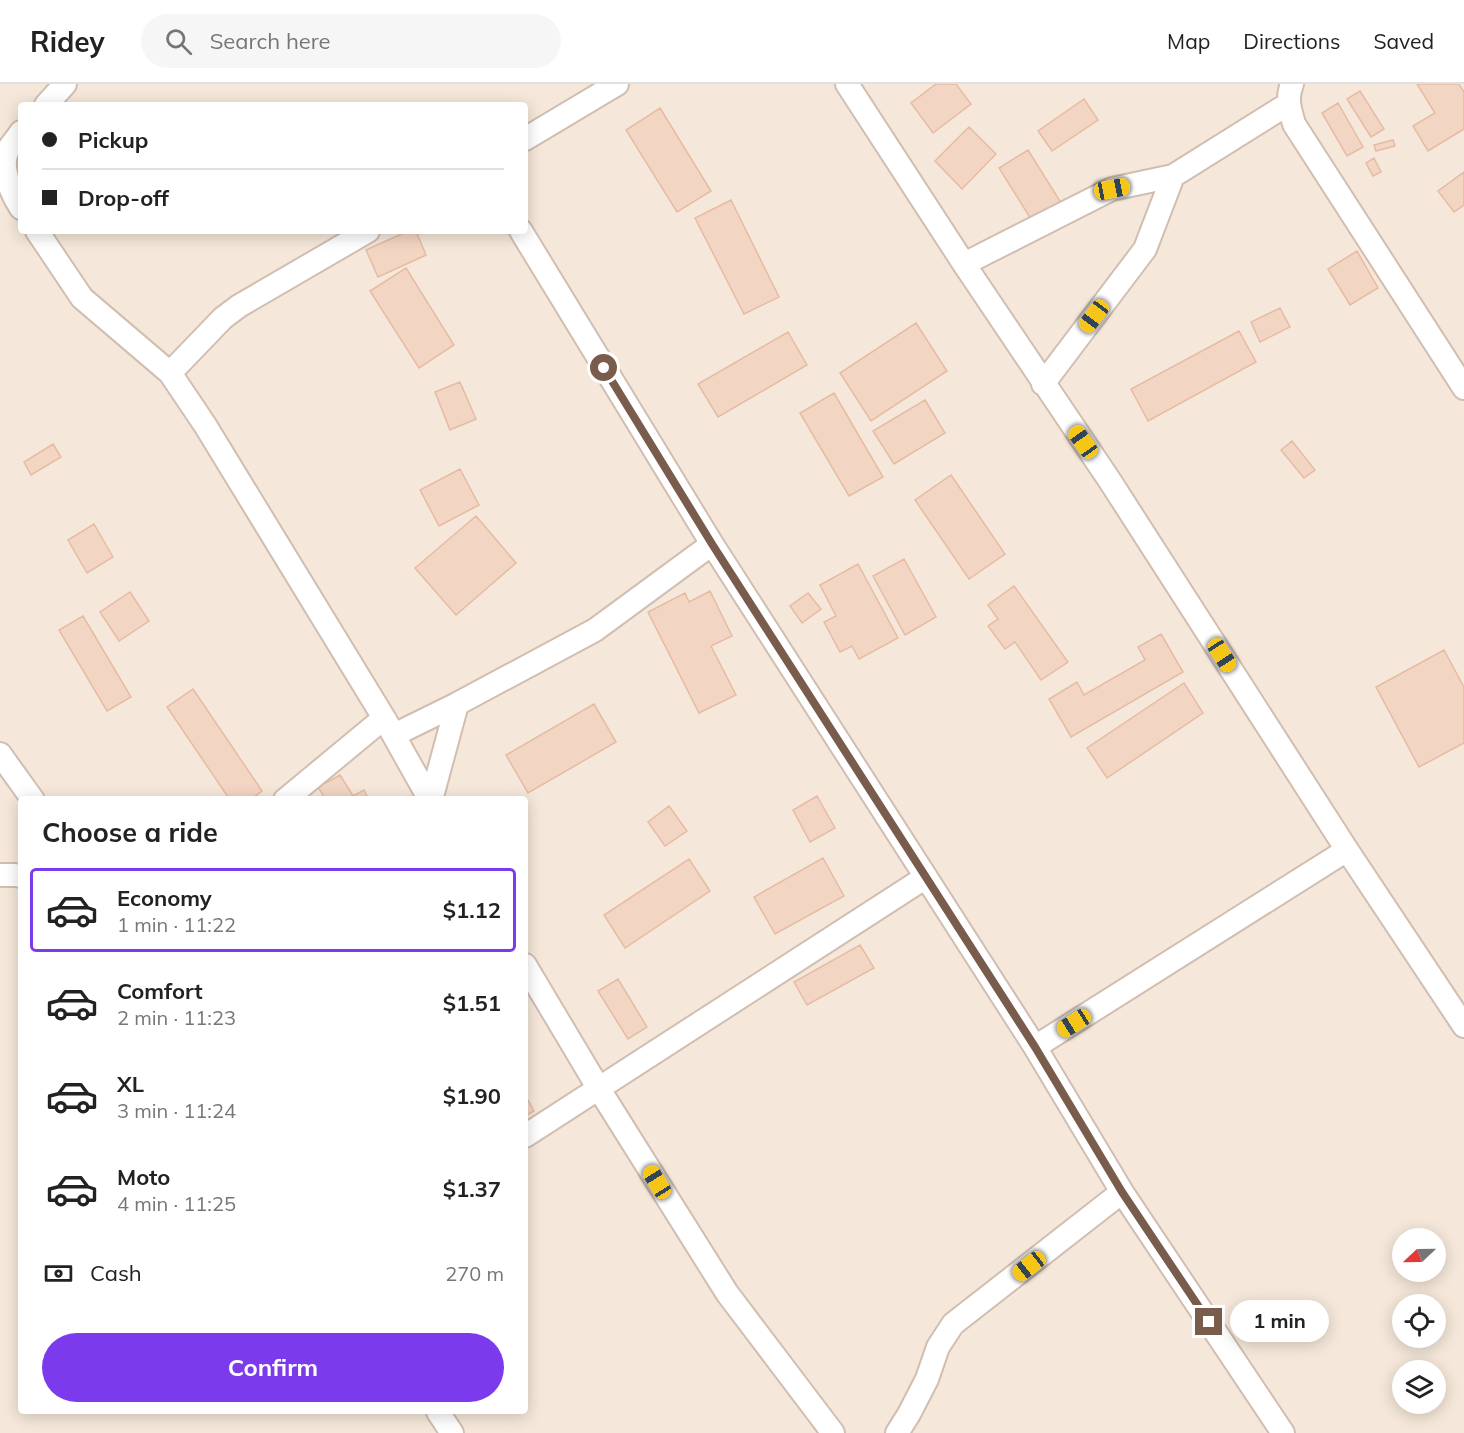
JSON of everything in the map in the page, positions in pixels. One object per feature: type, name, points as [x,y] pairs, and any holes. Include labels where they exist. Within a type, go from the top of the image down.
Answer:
[{"type":"street","points":[[49,102],[65,84]]},
{"type":"street","points":[[528,137],[617,84]]},
{"type":"street","points":[[847,84],[1043,384],[1110,481],[1347,850],[1464,1026]]},
{"type":"street","points":[[964,264],[1112,189],[1173,176],[1290,94],[1294,123],[1464,388]]},
{"type":"street","points":[[18,136],[6,153],[5,168],[18,204]]},
{"type":"street","points":[[1043,384],[1145,249],[1173,176]]},
{"type":"street","points":[[39,234],[82,298],[170,373],[205,425],[389,726],[429,796]]},
{"type":"street","points":[[170,373],[223,318],[239,306],[363,234]]},
{"type":"street","points":[[523,234],[712,544],[1035,1047],[1122,1192],[1283,1433]]},
{"type":"street","points":[[291,796],[389,726],[457,704],[595,630],[712,544]]},
{"type":"street","points":[[432,796],[457,704]]},
{"type":"street","points":[[0,754],[30,796]]},
{"type":"street","points":[[1035,1047],[1347,850]]},
{"type":"street","points":[[0,875],[18,876]]},
{"type":"street","points":[[528,1134],[926,876]]},
{"type":"street","points":[[528,970],[599,1089],[727,1293],[833,1433]]},
{"type":"street","points":[[897,1433],[927,1378],[938,1347],[953,1324],[1122,1192]]},
{"type":"street","points":[[439,1414],[452,1433]]},
{"type":"shaded area","points":[[0,84],[1464,84],[1464,1433],[0,1433]]},
{"type":"building","points":[[936,84],[956,84],[971,104],[933,133],[911,103]]},
{"type":"building","points":[[1417,84],[1459,84],[1464,92],[1464,129],[1428,151],[1413,126],[1435,113]]},
{"type":"building","points":[[1360,91],[1384,129],[1371,137],[1347,99]]},
{"type":"building","points":[[1084,99],[1098,120],[1052,151],[1038,131]]},
{"type":"building","points":[[1338,103],[1363,147],[1347,156],[1322,113]]},
{"type":"building","points":[[660,108],[711,191],[677,212],[626,130]]},
{"type":"building","points":[[969,127],[996,154],[962,189],[935,161]]},
{"type":"building","points":[[1393,140],[1395,146],[1376,151],[1374,145]]},
{"type":"building","points":[[1028,150],[1063,206],[1034,224],[999,168]]},
{"type":"building","points":[[1374,158],[1381,172],[1373,176],[1366,163]]},
{"type":"building","points":[[1464,172],[1464,205],[1454,212],[1438,191]]},
{"type":"building","points":[[731,200],[779,297],[744,314],[695,218]]},
{"type":"building","points":[[401,234],[417,234],[426,255],[378,277],[366,250]]},
{"type":"building","points":[[1357,251],[1378,288],[1350,305],[1328,269]]},
{"type":"building","points":[[406,268],[454,345],[419,368],[370,291]]},
{"type":"building","points":[[1280,308],[1290,327],[1260,342],[1251,322]]},
{"type":"building","points":[[916,323],[947,371],[871,421],[840,373]]},
{"type":"building","points":[[1239,331],[1256,362],[1148,421],[1131,389]]},
{"type":"building","points":[[788,332],[807,365],[718,417],[698,384]]},
{"type":"building","points":[[460,382],[476,419],[450,430],[435,392]]},
{"type":"building","points":[[834,393],[883,477],[849,496],[800,413]]},
{"type":"building","points":[[925,400],[945,433],[894,464],[873,431]]},
{"type":"building","points":[[1292,441],[1315,470],[1304,478],[1281,450]]},
{"type":"building","points":[[53,444],[61,457],[31,475],[24,462]]},
{"type":"building","points":[[460,469],[479,505],[439,526],[420,490]]},
{"type":"building","points":[[951,475],[1005,554],[969,579],[915,500]]},
{"type":"building","points":[[476,516],[516,563],[456,615],[415,568]]},
{"type":"building","points":[[94,524],[113,557],[87,573],[68,540]]},
{"type":"building","points":[[904,559],[936,617],[905,635],[873,576]]},
{"type":"building","points":[[858,564],[898,638],[859,659],[852,646],[840,652],[824,622],[836,616],[820,585]]},
{"type":"building","points":[[1014,586],[1068,662],[1041,680],[1015,642],[1005,649],[988,626],[998,619],[988,605]]},
{"type":"building","points":[[710,591],[732,636],[711,646],[736,695],[699,713],[648,612],[685,593],[689,602]]},
{"type":"building","points":[[130,592],[149,621],[119,641],[100,612]]},
{"type":"building","points":[[808,593],[821,609],[802,623],[790,606]]},
{"type":"building","points":[[83,616],[131,697],[107,711],[59,630]]},
{"type":"building","points":[[1161,634],[1183,672],[1071,737],[1049,699],[1077,682],[1084,695],[1145,660],[1138,647]]},
{"type":"building","points":[[1444,650],[1464,687],[1464,743],[1419,767],[1376,687]]},
{"type":"building","points":[[1184,683],[1203,713],[1107,778],[1087,748]]},
{"type":"building","points":[[193,689],[262,791],[255,796],[227,796],[167,707]]},
{"type":"building","points":[[594,704],[616,742],[528,793],[506,755]]},
{"type":"building","points":[[340,775],[353,796],[324,796],[318,787]]},
{"type":"building","points":[[364,790],[367,796],[353,796]]},
{"type":"building","points":[[817,796],[835,828],[810,842],[793,810]]},
{"type":"building","points":[[669,806],[687,831],[665,846],[648,822]]},
{"type":"building","points":[[823,858],[844,896],[775,934],[754,897]]},
{"type":"building","points":[[689,859],[710,891],[625,948],[604,915]]},
{"type":"building","points":[[860,945],[874,968],[807,1005],[794,982]]},
{"type":"building","points":[[618,979],[647,1027],[628,1039],[598,991]]},
{"type":"building","points":[[528,1100],[534,1111],[528,1114]]},
{"type":"route","points":[[604,368],[712,544],[1035,1047],[1122,1192],[1209,1322]]}]
